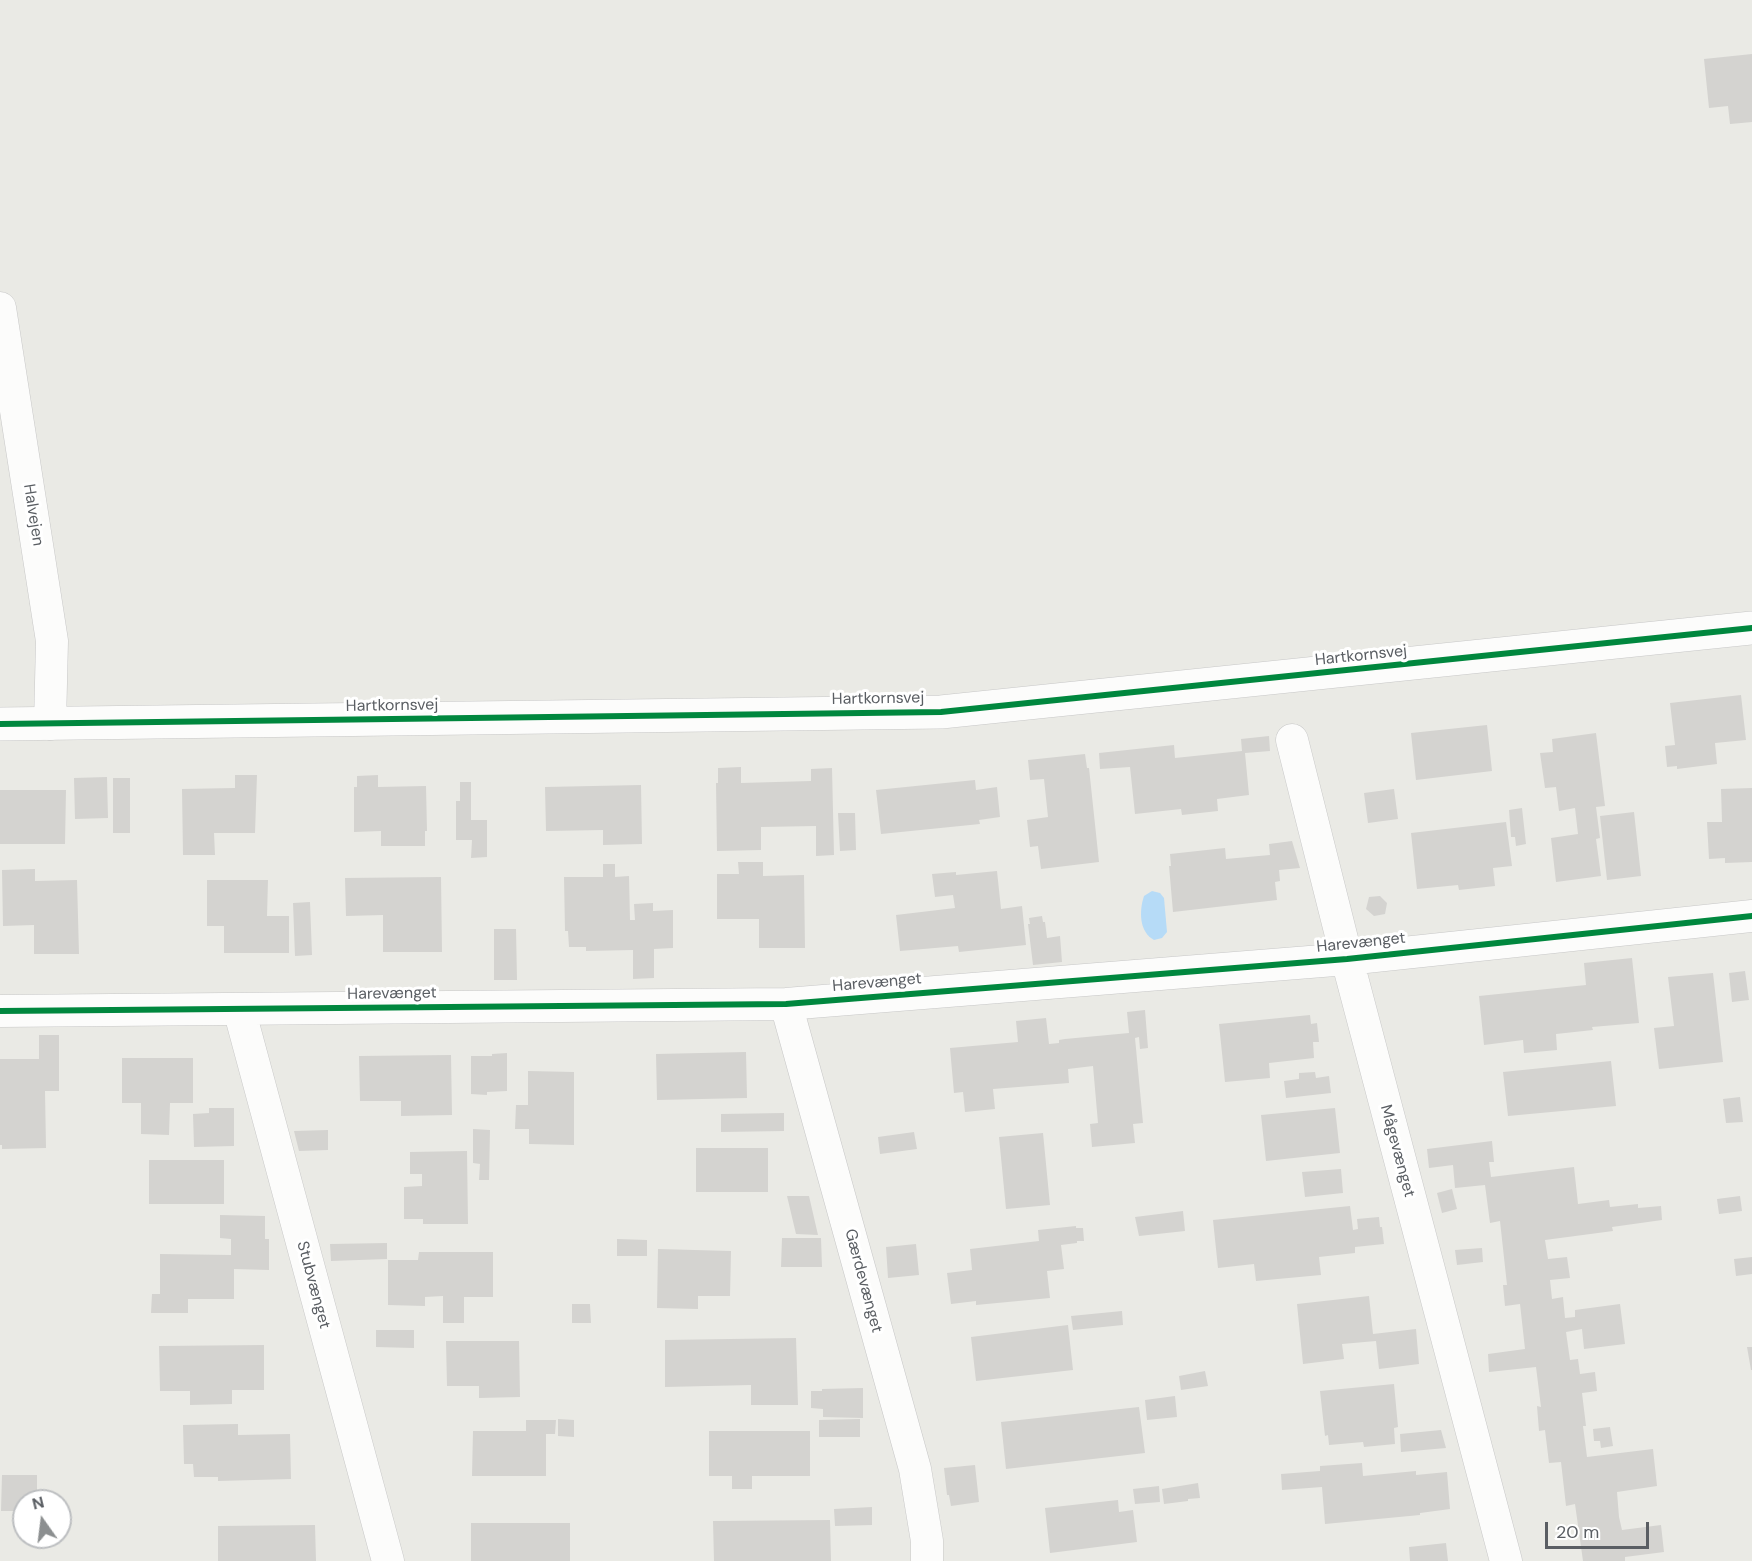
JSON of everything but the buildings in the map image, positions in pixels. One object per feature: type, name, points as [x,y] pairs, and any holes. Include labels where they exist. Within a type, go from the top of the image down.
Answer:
[{"type":"street","name":"Halvejen","points":[[0,308],[52,641],[50,724]]},
{"type":"street","name":"Hartkornsvej","points":[[0,724],[940,712],[1752,628]]},
{"type":"street","name":"Mågevænget","points":[[1292,740],[1347,959],[1506,1561]]},
{"type":"street","name":"Harevænget","points":[[0,1011],[786,1004],[1347,959],[1752,916]]},
{"type":"street","name":"Gærdevænget","points":[[786,1004],[915,1469],[927,1541],[927,1561]]},
{"type":"street","name":"Stubvænget","points":[[239,1009],[388,1561]]},
{"type":"water","points":[[1152,891],[1160,893],[1164,898],[1167,932],[1162,938],[1154,940],[1145,932],[1141,914],[1144,896]]},
{"type":"cycle path","points":[[0,724],[941,712],[1752,628]]},
{"type":"cycle path","points":[[0,1011],[786,1004],[1347,959],[1752,916]]}]
